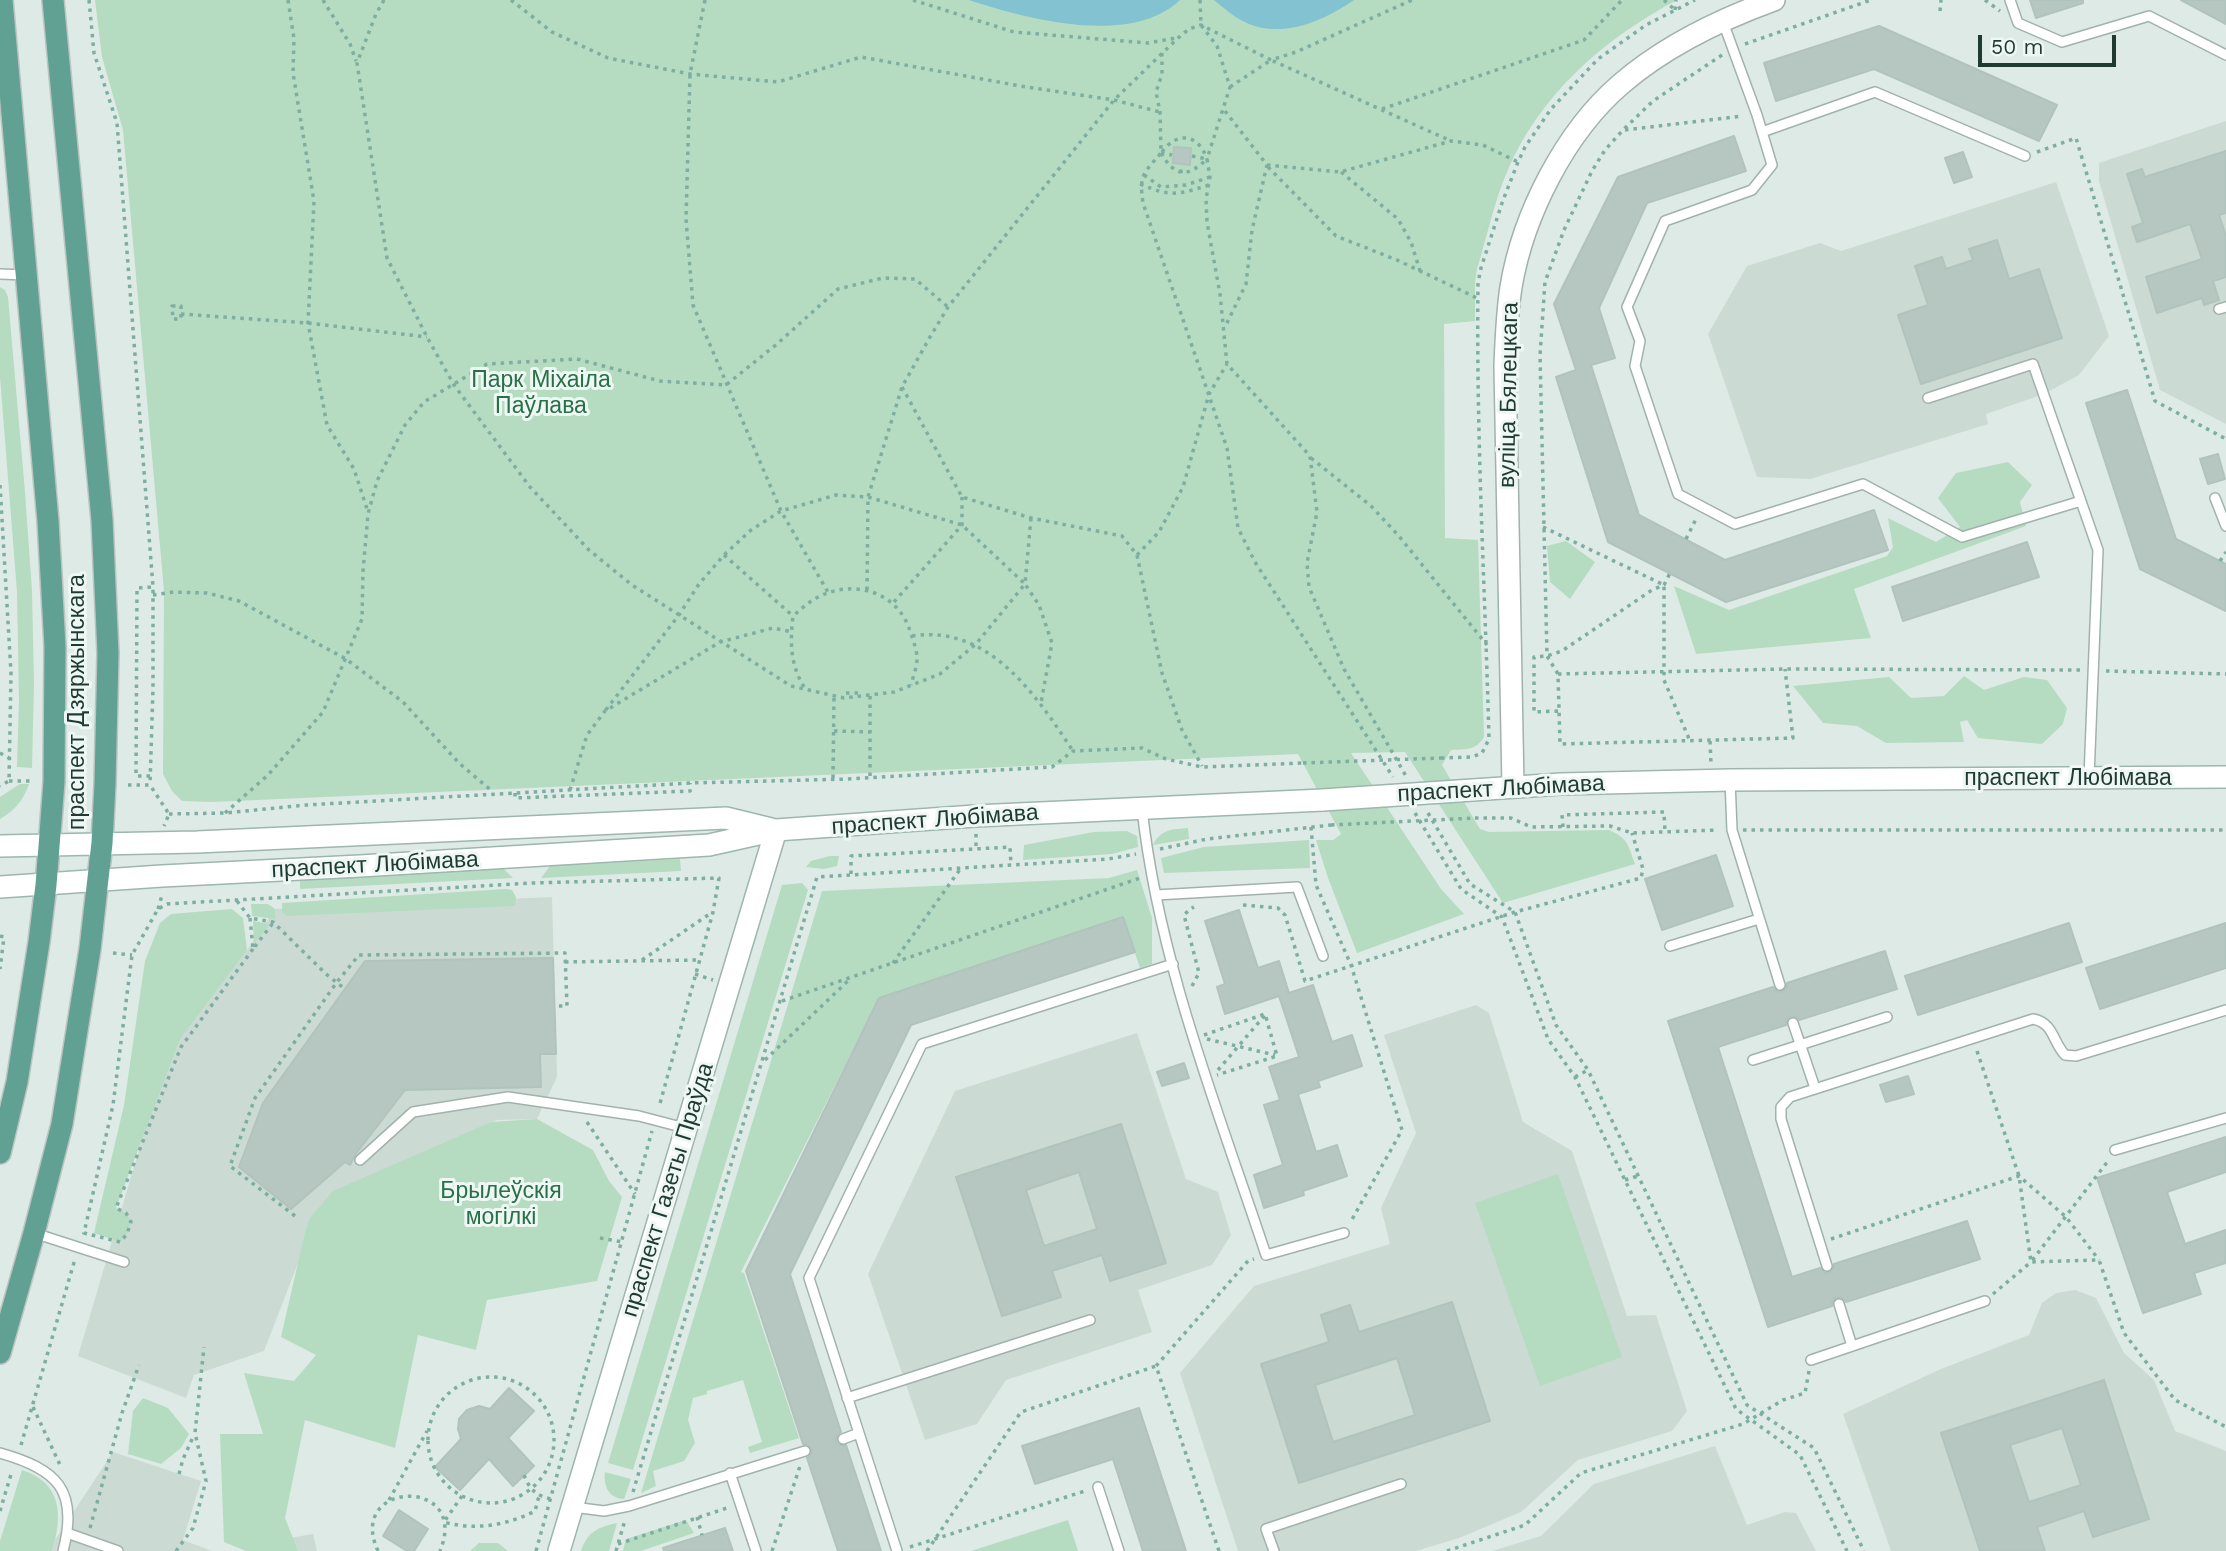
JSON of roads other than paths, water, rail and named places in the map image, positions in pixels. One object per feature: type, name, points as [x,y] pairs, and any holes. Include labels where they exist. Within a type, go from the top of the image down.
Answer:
[{"type":"main road","name":"праспект Дзяржынскага","points":[[0,1153],[17,1082],[46,885],[54,782],[55,647],[48,521],[2,0]]},
{"type":"main road","name":"праспект Дзяржынскага","points":[[0,1353],[62,1124],[90,949],[102,843],[108,653],[102,520],[54,0]]},
{"type":"main road","name":"вуліца Бялецкага","points":[[1513,787],[1505,366],[1506,329],[1512,284],[1520,253],[1536,206],[1553,171],[1583,123],[1621,84],[1687,38],[1722,20],[1773,0]]},
{"type":"main road","name":"праспект Любімава","points":[[0,887],[709,845],[776,830],[1572,784],[1730,780],[2226,777]]},
{"type":"main road","name":"праспект Любімава","points":[[0,846],[352,836],[726,818],[776,830]]},
{"type":"main road","name":"праспект Газеты Праўда","points":[[559,1551],[776,830]]},
{"type":"lane","points":[[2010,0],[2018,23],[2062,42],[2149,16],[2226,55]]},
{"type":"lane","points":[[1722,20],[1757,115],[1772,165],[1752,190],[1665,221],[1627,307],[1640,341],[1634,366],[1678,494],[1735,524],[1863,484],[1962,537],[2081,501]]},
{"type":"lane","points":[[1762,132],[1875,92],[2025,156]]},
{"type":"lane","points":[[0,274],[26,275]]},
{"type":"lane","points":[[1927,398],[2034,363],[2098,550],[2089,777]]},
{"type":"lane","points":[[2215,498],[2226,526]]},
{"type":"lane","points":[[1730,780],[1732,830],[1780,985]]},
{"type":"lane","points":[[1142,807],[1147,851],[1172,964],[1266,1255],[1344,1233]]},
{"type":"lane","points":[[1156,895],[1297,887],[1323,956]]},
{"type":"lane","points":[[1671,946],[1759,919]]},
{"type":"lane","points":[[897,1551],[809,1278],[922,1044],[1172,964]]},
{"type":"lane","points":[[1827,1266],[1781,1119],[1781,1107],[1790,1097],[2033,1019],[2043,1021],[2050,1028],[2057,1046],[2065,1055],[2076,1056],[2226,1010]]},
{"type":"lane","points":[[1754,1060],[1887,1017]]},
{"type":"lane","points":[[1793,1023],[1815,1088]]},
{"type":"lane","points":[[360,1160],[413,1112],[508,1097],[639,1116],[687,1128]]},
{"type":"lane","points":[[2115,1150],[2226,1118]]},
{"type":"lane","points":[[34,1233],[124,1262]]},
{"type":"lane","points":[[1811,1360],[1986,1301]]},
{"type":"lane","points":[[1839,1304],[1852,1346]]},
{"type":"lane","points":[[848,1398],[1090,1320]]},
{"type":"lane","points":[[844,1439],[859,1433]]},
{"type":"lane","points":[[572,1507],[604,1511],[629,1506],[805,1451]]},
{"type":"lane","points":[[0,1452],[28,1462],[51,1476],[62,1487],[66,1500],[67,1533],[63,1551]]},
{"type":"lane","points":[[730,1473],[756,1551]]},
{"type":"lane","points":[[1274,1551],[1266,1529],[1401,1484]]},
{"type":"lane","points":[[1098,1487],[1119,1551]]},
{"type":"lane","points":[[67,1533],[118,1551]]},
{"type":"water","points":[[969,0],[1180,0],[1159,14],[1134,22],[1107,26],[1048,21]]},
{"type":"water","points":[[1214,0],[1354,0],[1314,22],[1285,29],[1270,29],[1241,20]]},
{"type":"park label","name":"Парк Міхаіла Паўлава","points":[[541,393]]},
{"type":"park label","name":"Брылеўскія могілкі","points":[[501,1204]]}]
